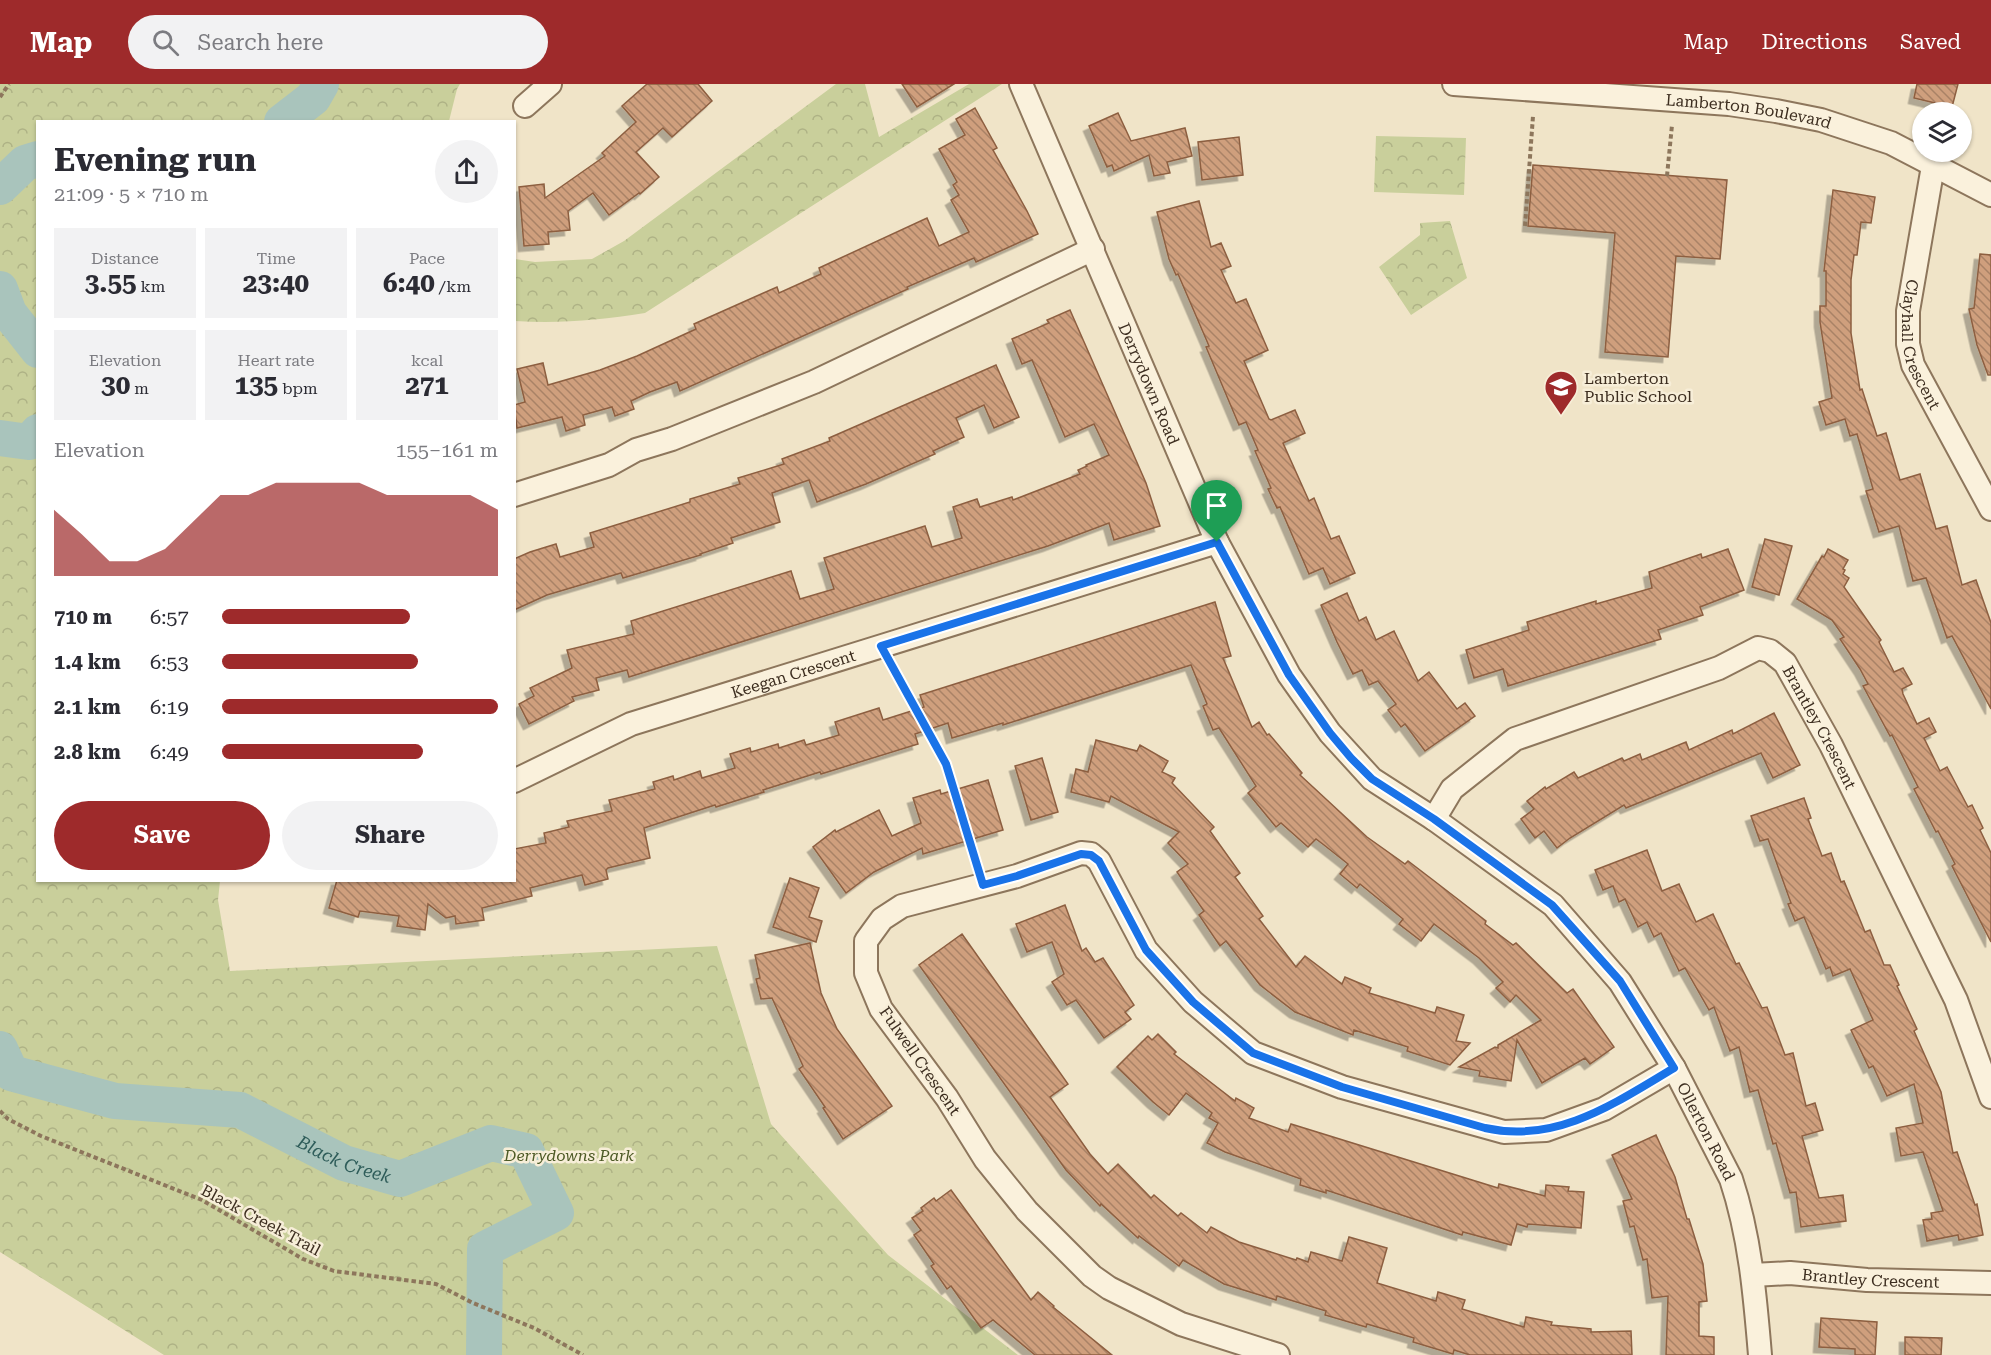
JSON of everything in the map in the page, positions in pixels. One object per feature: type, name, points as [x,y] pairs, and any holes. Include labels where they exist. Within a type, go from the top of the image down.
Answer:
[{"type":"street","points":[[525,106],[550,84]]},
{"type":"street","name":"Derrydown Road","points":[[1021,84],[1217,542],[1289,675]]},
{"type":"street","name":"Lamberton Boulevard","points":[[1454,84],[1729,104],[1821,120],[1891,143],[1991,195]]},
{"type":"street","name":"Clayhall Crescent","points":[[1934,166],[1908,311],[1908,344],[1913,365],[1991,509]]},
{"type":"street","points":[[516,494],[609,465],[636,450],[672,439],[814,382],[1093,249]]},
{"type":"street","name":"Keegan Crescent","points":[[516,780],[631,724],[1217,542]]},
{"type":"street","name":"Brantley Crescent","points":[[1434,819],[1452,789],[1515,740],[1719,668],[1758,648],[1770,651],[1785,663],[1832,745],[1956,1000],[1991,1097]]},
{"type":"street","name":"Ollerton Road","points":[[1289,675],[1330,733],[1372,779],[1434,819],[1552,905],[1620,981],[1674,1068],[1731,1179],[1738,1201],[1753,1275],[1760,1355]]},
{"type":"street","name":"Fulwell Crescent","points":[[1278,1355],[1181,1324],[1109,1288],[1092,1276],[1027,1211],[985,1159],[947,1098],[881,1009],[866,973],[866,940],[882,918],[902,906],[1017,876],[1081,854],[1091,855],[1099,861],[1146,950],[1193,1002],[1253,1053],[1342,1087],[1485,1128],[1504,1132],[1546,1130],[1604,1109],[1674,1068]]},
{"type":"street","name":"Brantley Crescent","points":[[1753,1275],[1790,1273],[1867,1280],[1991,1282]]},
{"type":"path","points":[[0,97],[9,84]]},
{"type":"path","points":[[1525,226],[1533,116]]},
{"type":"path","points":[[1667,176],[1672,125]]},
{"type":"path","points":[[881,646],[946,764],[983,885]]},
{"type":"path","name":"Black Creek Trail","points":[[0,1111],[8,1119],[41,1136],[202,1200],[303,1259],[334,1271],[436,1284],[534,1328],[583,1355]]},
{"type":"green space","name":"Derrydowns Park","points":[[0,84],[460,84],[449,120],[36,120],[36,882],[220,882],[218,900],[230,971],[717,946],[771,1124],[888,1255],[1018,1355],[164,1355],[0,1252]]},
{"type":"green space","points":[[836,84],[865,84],[879,137],[969,84],[1002,84],[645,313],[580,321],[516,321],[516,259],[535,262],[592,259],[624,241]]},
{"type":"green space","points":[[1376,136],[1466,138],[1464,195],[1374,192]]},
{"type":"green space","points":[[1450,221],[1467,278],[1411,315],[1379,267],[1420,235],[1420,223]]},
{"type":"building","points":[[647,84],[698,84],[712,101],[672,137],[663,128],[636,152],[659,177],[640,194],[609,215],[593,193],[568,211],[570,230],[548,232],[549,244],[524,246],[519,187],[544,184],[545,198],[605,156],[602,153],[636,122],[622,106]]},
{"type":"building","points":[[902,84],[954,84],[917,107]]},
{"type":"building","points":[[1917,84],[1958,84],[1953,102],[1931,102],[1914,98]]},
{"type":"building","points":[[975,108],[997,148],[993,150],[1038,234],[976,262],[974,258],[907,287],[908,289],[680,391],[677,382],[650,392],[631,401],[634,409],[615,416],[612,407],[583,415],[585,425],[566,431],[562,417],[517,428],[516,404],[525,402],[517,369],[543,363],[548,385],[600,370],[696,329],[694,324],[777,287],[779,293],[821,274],[819,268],[927,218],[939,246],[969,232],[951,200],[959,195],[953,185],[957,182],[939,149],[965,135],[956,119]]},
{"type":"building","points":[[1118,113],[1131,141],[1185,128],[1192,156],[1167,162],[1170,173],[1154,176],[1149,155],[1114,171],[1112,165],[1107,167],[1089,126]]},
{"type":"building","points":[[1239,137],[1243,175],[1202,180],[1198,142]]},
{"type":"building","points":[[1533,165],[1727,180],[1720,259],[1676,256],[1668,357],[1605,352],[1615,233],[1528,226]]},
{"type":"building","points":[[1833,190],[1875,197],[1871,223],[1861,222],[1851,280],[1851,333],[1860,390],[1862,389],[1877,436],[1886,433],[1900,480],[1920,474],[1936,529],[1947,526],[1962,585],[1976,580],[1991,623],[1991,709],[1952,636],[1947,638],[1926,578],[1913,581],[1899,526],[1879,532],[1866,491],[1873,489],[1857,434],[1850,436],[1845,419],[1826,425],[1819,402],[1832,398],[1820,322],[1820,306],[1826,306],[1826,271],[1824,271]]},
{"type":"building","points":[[1199,201],[1211,247],[1221,243],[1231,266],[1221,270],[1236,303],[1246,299],[1268,350],[1244,361],[1269,419],[1295,410],[1305,433],[1283,443],[1309,501],[1314,498],[1331,539],[1339,536],[1355,573],[1330,584],[1323,568],[1309,574],[1280,507],[1277,508],[1268,489],[1271,488],[1255,451],[1258,450],[1246,422],[1239,425],[1206,347],[1209,346],[1178,274],[1176,275],[1169,259],[1157,212]]},
{"type":"building","points":[[1980,254],[1991,255],[1991,375],[1988,375],[1977,345],[1969,309],[1974,308]]},
{"type":"building","points":[[1070,310],[1146,483],[1160,526],[1114,540],[1109,523],[1048,546],[629,677],[627,670],[596,678],[599,690],[572,697],[574,701],[529,724],[519,704],[534,696],[530,688],[572,668],[567,650],[634,634],[631,621],[791,571],[800,599],[834,589],[824,558],[925,526],[932,547],[962,538],[953,507],[977,499],[980,507],[1012,497],[1013,500],[1080,474],[1078,470],[1109,455],[1094,424],[1065,437],[1032,360],[1022,364],[1012,339],[1049,323],[1047,320]]},
{"type":"building","points":[[996,365],[1019,417],[994,428],[984,405],[956,418],[964,437],[933,451],[935,454],[866,484],[817,502],[809,480],[772,493],[780,522],[731,538],[733,543],[623,578],[621,573],[547,595],[516,609],[516,558],[556,544],[560,557],[594,547],[590,533],[740,484],[738,478],[784,464],[782,459],[830,441],[829,438]]},
{"type":"building","points":[[1765,539],[1792,546],[1779,595],[1752,587]]},
{"type":"building","points":[[1728,549],[1744,590],[1700,607],[1703,615],[1658,630],[1661,639],[1508,686],[1503,669],[1474,678],[1466,650],[1529,630],[1527,622],[1596,601],[1596,604],[1652,588],[1649,572],[1701,554],[1702,558]]},
{"type":"building","points":[[1828,549],[1848,560],[1843,574],[1849,578],[1844,587],[1881,640],[1879,642],[1894,672],[1903,668],[1912,684],[1902,689],[1903,694],[1917,724],[1929,718],[1936,732],[1924,738],[1940,771],[1947,767],[1968,807],[1972,805],[1983,828],[1980,830],[1991,853],[1991,942],[1952,866],[1955,864],[1914,789],[1918,787],[1892,735],[1890,736],[1863,686],[1868,684],[1840,639],[1844,637],[1832,620],[1797,599]]},
{"type":"building","points":[[1347,593],[1359,621],[1366,617],[1376,640],[1394,631],[1418,681],[1429,672],[1457,709],[1465,703],[1475,716],[1425,751],[1405,724],[1401,727],[1388,710],[1396,704],[1378,681],[1369,685],[1362,670],[1353,674],[1337,642],[1321,605]]},
{"type":"building","points":[[1215,602],[1231,656],[1223,658],[1252,727],[1259,722],[1267,735],[1269,734],[1302,773],[1300,775],[1367,837],[1405,864],[1408,861],[1486,921],[1485,924],[1513,945],[1516,943],[1567,993],[1573,989],[1614,1047],[1590,1064],[1585,1058],[1542,1083],[1517,1040],[1511,1081],[1479,1076],[1480,1071],[1459,1067],[1495,1047],[1498,1048],[1498,1045],[1541,1020],[1516,995],[1510,1002],[1496,988],[1503,982],[1479,958],[1434,924],[1421,941],[1399,924],[1403,919],[1360,884],[1357,888],[1340,874],[1348,864],[1324,845],[1316,839],[1308,847],[1281,823],[1276,827],[1248,793],[1256,786],[1219,728],[1213,730],[1203,706],[1207,704],[1191,665],[1003,725],[1003,723],[952,738],[948,723],[915,734],[918,744],[821,774],[820,772],[763,790],[764,792],[644,828],[650,858],[608,868],[606,870],[608,879],[585,885],[582,875],[530,888],[532,896],[482,908],[484,920],[456,924],[455,916],[446,918],[428,904],[425,930],[397,926],[399,916],[360,911],[358,917],[329,908],[336,882],[516,882],[516,849],[546,843],[544,833],[569,827],[567,821],[612,811],[609,800],[655,789],[653,782],[673,776],[674,780],[700,771],[702,778],[735,768],[730,754],[750,748],[751,752],[778,744],[779,748],[804,740],[806,745],[839,735],[835,722],[879,708],[883,720],[924,707],[920,695]]},
{"type":"building","points":[[1774,713],[1800,765],[1773,778],[1761,753],[1626,808],[1624,805],[1557,848],[1544,831],[1535,838],[1521,819],[1534,809],[1527,801],[1545,787],[1546,789],[1574,772],[1578,778],[1622,758],[1624,761],[1640,754],[1642,760],[1686,742],[1689,750],[1732,730],[1733,734]]},
{"type":"building","points":[[1096,740],[1137,751],[1140,745],[1168,761],[1162,772],[1175,778],[1172,783],[1214,827],[1210,831],[1240,873],[1235,877],[1263,916],[1259,919],[1296,967],[1305,956],[1342,984],[1345,977],[1371,988],[1369,993],[1435,1013],[1437,1007],[1464,1015],[1456,1041],[1470,1043],[1450,1065],[1407,1051],[1408,1047],[1354,1030],[1353,1035],[1295,1012],[1260,985],[1226,941],[1220,946],[1199,915],[1204,911],[1177,872],[1188,864],[1168,843],[1179,832],[1111,796],[1109,802],[1071,792],[1076,769],[1088,772]]},
{"type":"building","points":[[1042,758],[1058,812],[1031,820],[1015,766]]},
{"type":"building","points":[[988,780],[1003,830],[923,854],[922,848],[874,872],[846,893],[813,847],[835,830],[836,832],[879,810],[892,836],[921,823],[913,798],[940,790],[941,794]]},
{"type":"building","points":[[1804,798],[1811,818],[1808,819],[1822,856],[1831,853],[1841,882],[1844,881],[1865,932],[1870,930],[1884,965],[1890,965],[1899,985],[1897,986],[1917,1029],[1914,1031],[1941,1092],[1953,1153],[1957,1152],[1975,1205],[1977,1204],[1983,1235],[1959,1240],[1958,1235],[1927,1241],[1923,1220],[1932,1219],[1931,1213],[1943,1211],[1923,1152],[1901,1156],[1896,1128],[1923,1123],[1914,1084],[1887,1096],[1873,1066],[1869,1068],[1851,1030],[1873,1020],[1850,969],[1833,976],[1830,967],[1826,969],[1804,917],[1795,921],[1788,904],[1791,903],[1768,839],[1760,841],[1751,816]]},
{"type":"building","points":[[1647,850],[1662,891],[1679,884],[1696,922],[1713,914],[1736,964],[1739,963],[1762,1008],[1767,1007],[1785,1055],[1793,1053],[1806,1106],[1815,1103],[1823,1130],[1802,1136],[1819,1198],[1843,1195],[1846,1221],[1801,1227],[1796,1192],[1790,1193],[1758,1090],[1750,1092],[1739,1047],[1730,1051],[1714,1007],[1709,1010],[1685,968],[1679,971],[1661,933],[1654,937],[1647,922],[1638,927],[1625,899],[1619,902],[1613,886],[1603,890],[1595,870]]},
{"type":"building","points":[[790,878],[819,888],[809,917],[822,921],[816,942],[773,927]]},
{"type":"building","points":[[1065,905],[1082,951],[1086,948],[1095,962],[1103,958],[1134,1005],[1125,1012],[1131,1019],[1104,1038],[1076,1000],[1067,1005],[1052,982],[1064,974],[1052,942],[1027,952],[1016,924]]},
{"type":"building","points":[[962,934],[1068,1084],[1050,1097],[1090,1154],[1108,1174],[1118,1164],[1151,1198],[1154,1195],[1178,1216],[1181,1213],[1207,1233],[1211,1227],[1239,1242],[1308,1262],[1311,1252],[1342,1261],[1349,1237],[1387,1248],[1377,1283],[1436,1301],[1438,1292],[1465,1300],[1462,1309],[1524,1327],[1526,1317],[1552,1322],[1551,1325],[1591,1329],[1591,1332],[1631,1331],[1632,1355],[1470,1355],[1454,1350],[1453,1354],[1413,1342],[1414,1338],[1325,1315],[1326,1311],[1277,1296],[1276,1300],[1224,1284],[1183,1260],[1179,1266],[1139,1236],[1138,1238],[1101,1204],[1100,1206],[1066,1170],[919,965]]},
{"type":"building","points":[[810,943],[821,993],[837,1029],[892,1106],[843,1139],[799,1069],[803,1066],[772,998],[761,999],[756,979],[760,978],[755,955]]},
{"type":"building","points":[[1158,1034],[1176,1052],[1174,1054],[1235,1101],[1236,1098],[1254,1108],[1249,1118],[1288,1132],[1291,1124],[1498,1188],[1499,1184],[1545,1196],[1546,1185],[1569,1187],[1568,1191],[1584,1192],[1581,1228],[1528,1224],[1527,1227],[1517,1224],[1511,1245],[1463,1232],[1462,1235],[1326,1190],[1326,1193],[1300,1185],[1301,1179],[1225,1152],[1207,1143],[1218,1123],[1209,1118],[1212,1113],[1186,1093],[1169,1115],[1117,1067],[1148,1036],[1152,1040]]},
{"type":"building","points":[[1656,1135],[1675,1177],[1703,1264],[1707,1301],[1699,1302],[1699,1336],[1714,1337],[1714,1355],[1666,1355],[1668,1296],[1652,1298],[1647,1259],[1643,1260],[1634,1226],[1630,1227],[1623,1201],[1632,1199],[1612,1155]]},
{"type":"building","points":[[951,1190],[1031,1300],[1038,1292],[1112,1355],[1035,1355],[993,1320],[981,1328],[951,1286],[947,1289],[931,1266],[934,1264],[914,1235],[921,1230],[912,1218],[923,1211],[921,1208],[934,1198],[936,1201]]},
{"type":"building","points":[[1821,1318],[1877,1322],[1875,1355],[1855,1355],[1855,1349],[1819,1347]]},
{"type":"building","points":[[1905,1337],[1942,1338],[1941,1355],[1905,1355]]},
{"type":"waterway","name":"Black Creek","points":[[285,120],[313,98],[321,84]]},
{"type":"waterway","name":"Black Creek","points":[[0,187],[25,163],[36,160]]},
{"type":"waterway","name":"Black Creek","points":[[0,289],[9,313],[36,347]]},
{"type":"waterway","name":"Black Creek","points":[[0,438],[29,442],[36,434]]},
{"type":"waterway","name":"Black Creek","points":[[0,1049],[11,1073],[115,1101],[240,1110],[344,1163],[400,1179],[491,1143],[526,1151],[556,1213],[485,1249],[484,1355]]},
{"type":"place","name":"Lamberton Public School","points":[[1561,416]]},
{"type":"route","points":[[1217,542],[1289,675],[1330,733],[1351,758],[1389,792],[1434,819],[1552,905],[1620,981],[1674,1068],[1604,1109],[1546,1130],[1504,1132],[1485,1128],[1342,1087],[1253,1053],[1193,1002],[1146,950],[1099,861],[1091,855],[1081,854],[983,885],[946,764],[881,646],[1217,542]]}]
